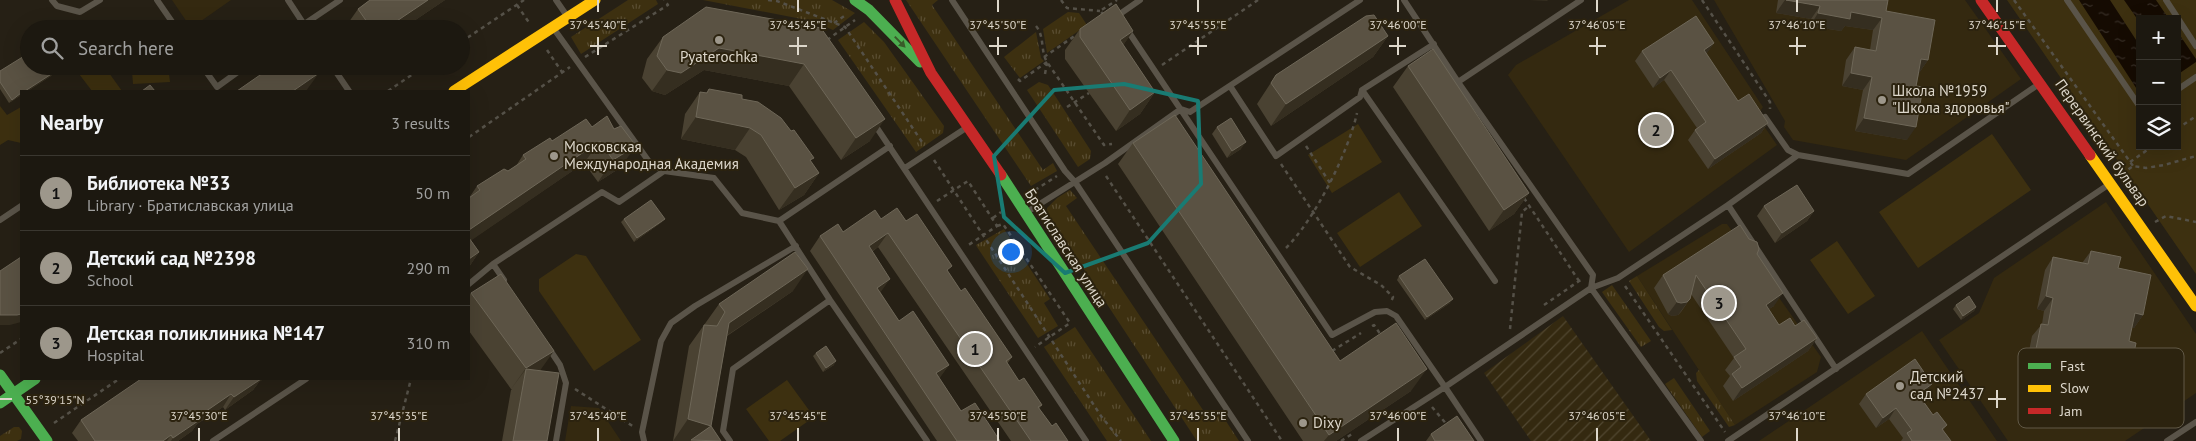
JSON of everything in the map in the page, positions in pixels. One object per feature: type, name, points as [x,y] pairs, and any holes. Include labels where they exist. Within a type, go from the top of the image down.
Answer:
[{"type":"street","points":[[456,90],[595,0]]},
{"type":"street","name":"Братиславская улица","points":[[855,0],[869,10],[930,73]]},
{"type":"street","name":"Братиславская улица","points":[[894,0],[930,73],[1026,213],[1174,441]]},
{"type":"street","name":"Перервинский бульвар","points":[[1982,0],[2196,306]]},
{"type":"street","points":[[0,375],[44,436]]},
{"type":"street","points":[[0,403],[34,380]]},
{"type":"lane","points":[[52,0],[57,6],[80,12],[100,0]]},
{"type":"lane","points":[[157,0],[171,20]]},
{"type":"lane","points":[[288,0],[302,20]]},
{"type":"lane","points":[[314,20],[340,0]]},
{"type":"lane","points":[[556,0],[568,18]]},
{"type":"lane","points":[[952,0],[1248,441]]},
{"type":"lane","points":[[1140,0],[1117,16],[1182,109],[1277,256],[1332,335],[1375,312],[1388,310],[1396,316],[1481,441]]},
{"type":"lane","points":[[1182,109],[1190,112],[1360,0]]},
{"type":"lane","points":[[1404,0],[1458,82],[1593,275],[1592,288],[1698,440]]},
{"type":"lane","points":[[1458,82],[1581,0]]},
{"type":"lane","points":[[2067,0],[2139,105]]},
{"type":"lane","points":[[2166,0],[2196,46]]},
{"type":"lane","points":[[554,28],[650,164],[664,171],[714,178],[742,213],[779,221],[830,300],[927,441]]},
{"type":"lane","points":[[1230,86],[1276,156],[1360,97],[1362,90],[1434,44]]},
{"type":"lane","points":[[207,75],[214,89],[233,75]]},
{"type":"lane","points":[[338,75],[348,90]]},
{"type":"lane","points":[[2181,87],[2196,77]]},
{"type":"lane","points":[[1765,117],[1788,150],[1798,155],[1908,174],[2041,83]]},
{"type":"lane","points":[[1362,90],[1494,281]]},
{"type":"lane","points":[[1026,213],[1182,109]]},
{"type":"lane","points":[[868,115],[1086,441]]},
{"type":"lane","points":[[905,168],[968,127]]},
{"type":"lane","points":[[779,221],[890,146]]},
{"type":"lane","points":[[1361,441],[1592,288],[1618,278],[1728,205],[1798,155]]},
{"type":"lane","points":[[470,283],[493,264],[602,192],[619,202],[664,171]]},
{"type":"lane","points":[[1729,440],[2111,183]]},
{"type":"lane","points":[[1728,205],[1836,369]]},
{"type":"lane","points":[[0,220],[20,207]]},
{"type":"lane","points":[[644,441],[642,432],[662,341],[671,323],[695,306],[796,246]]},
{"type":"lane","points":[[493,264],[509,288]]},
{"type":"lane","points":[[730,441],[723,431],[733,369],[830,300]]},
{"type":"lane","points":[[544,342],[560,365],[566,383],[556,441]]},
{"type":"lane","points":[[213,441],[304,380]]},
{"type":"lane","points":[[2167,441],[2196,422]]},
{"type":"path","points":[[470,36],[524,0]]},
{"type":"path","points":[[470,136],[577,62],[668,5],[664,0]]},
{"type":"path","points":[[768,0],[777,1],[845,27],[984,234],[1101,416],[1121,441]]},
{"type":"path","points":[[1061,0],[1067,8],[1100,11],[1117,0]]},
{"type":"path","points":[[1155,70],[1258,0]]},
{"type":"path","points":[[1702,0],[1770,102],[1771,126]]},
{"type":"path","points":[[2014,0],[2133,166],[2146,168],[2196,156]]},
{"type":"path","points":[[1100,11],[1105,16]]},
{"type":"path","points":[[1097,21],[1105,16],[1117,16]]},
{"type":"path","points":[[826,41],[859,17]]},
{"type":"path","points":[[1036,26],[1041,32],[1044,57],[1074,102],[1104,145],[1115,143]]},
{"type":"path","points":[[1044,57],[1082,31]]},
{"type":"path","points":[[1014,74],[1020,81],[1047,62]]},
{"type":"path","points":[[1045,74],[1047,62]]},
{"type":"path","points":[[390,90],[412,75]]},
{"type":"path","points":[[1067,107],[1089,93]]},
{"type":"path","points":[[1277,256],[1291,242],[1330,183],[1354,126],[1360,97]]},
{"type":"path","points":[[2181,126],[2196,116]]},
{"type":"path","points":[[1301,138],[1330,183]]},
{"type":"path","points":[[2130,162],[2147,150]]},
{"type":"path","points":[[1276,156],[1350,267],[1380,285],[1393,297],[1388,310]]},
{"type":"path","points":[[1099,166],[1282,441]]},
{"type":"path","points":[[1035,190],[1065,171]]},
{"type":"path","points":[[929,206],[968,181],[997,226]]},
{"type":"path","points":[[1510,329],[1522,212],[1529,206]]},
{"type":"path","points":[[992,218],[1001,212]]},
{"type":"path","points":[[2144,230],[2166,216],[2196,222]]},
{"type":"path","points":[[960,250],[997,226],[1004,224],[1070,323],[1028,352]]},
{"type":"path","points":[[1618,278],[1729,440]]},
{"type":"path","points":[[0,353],[20,340]]},
{"type":"path","points":[[44,436],[118,380]]},
{"type":"path","points":[[395,441],[411,380]]},
{"type":"path","points":[[566,383],[642,432]]},
{"type":"path","points":[[1425,400],[1448,427]]},
{"type":"highlighted area","points":[[1124,84],[1198,101],[1201,184],[1148,243],[1065,273],[1004,217],[994,156],[1054,90]]},
{"type":"shaded area","points":[[172,0],[231,0],[202,20],[186,20]]},
{"type":"shaded area","points":[[1629,0],[1692,0],[1763,107],[1757,116],[1777,145],[1629,252],[1508,75],[1516,65]]},
{"type":"shaded area","name":"Школа №1959 \"Школа здоровья\"","points":[[1714,0],[1965,0],[2021,79],[1906,160],[1793,140],[1784,127],[1785,121]]},
{"type":"shaded area","points":[[2106,202],[2196,334],[2196,393],[2184,401],[2184,348],[2018,348],[2018,428],[2144,428],[2125,441],[2008,441],[1939,340],[1979,313],[1994,278]]},
{"type":"shaded area","points":[[1722,224],[1727,224],[1821,357],[1817,372],[1735,425],[1637,276]]},
{"type":"shaded area","points":[[1563,316],[1651,441],[1531,441],[1484,373]]},
{"type":"shaded area","name":"Детский сад №2437","points":[[1922,331],[1997,441],[1759,441]]},
{"type":"shaded area","points":[[571,406],[599,408],[621,441],[565,441]]},
{"type":"green space","points":[[628,0],[656,0],[658,4],[581,54],[571,37]]},
{"type":"green space","points":[[703,0],[832,0],[855,13],[833,30],[812,21]]},
{"type":"green space","points":[[906,0],[938,0],[932,5],[1043,170],[1053,163],[1057,171],[1031,186]]},
{"type":"green space","points":[[2007,0],[2196,0],[2196,274]]},
{"type":"green space","points":[[1068,12],[1079,13],[1087,25],[1047,53],[1043,29]]},
{"type":"green space","points":[[864,22],[884,42],[944,126],[943,133],[916,152],[838,40]]},
{"type":"green space","points":[[1036,32],[1041,58],[1044,61],[1020,78],[1004,57]]},
{"type":"green space","points":[[80,75],[110,75],[121,90],[91,90]]},
{"type":"green space","points":[[132,75],[169,75],[170,82],[133,84]]},
{"type":"green space","points":[[1039,82],[1048,85],[1091,151],[1090,159],[1078,167],[1027,90]]},
{"type":"green space","points":[[0,106],[7,115],[20,108],[20,143],[8,140],[0,145]]},
{"type":"green space","points":[[1358,124],[1382,162],[1332,193],[1308,155]]},
{"type":"green space","points":[[1992,134],[2031,190],[1918,268],[1879,212]]},
{"type":"green space","points":[[1070,190],[1077,198],[1066,206],[1209,419],[1220,412],[1239,441],[1197,441],[1047,213],[1047,208],[1057,198]]},
{"type":"green space","points":[[1399,192],[1422,226],[1360,267],[1337,233]]},
{"type":"green space","points":[[1004,229],[1050,299],[1044,303],[1058,326],[1038,338],[976,245]]},
{"type":"green space","points":[[1837,241],[1875,296],[1848,314],[1810,260]]},
{"type":"green space","points":[[576,254],[586,256],[641,340],[594,371],[539,291],[539,279]]},
{"type":"green space","points":[[1637,276],[1672,330],[1664,331],[1659,327],[1629,281]]},
{"type":"green space","points":[[1612,285],[1651,341],[1641,347],[1602,292]]},
{"type":"green space","points":[[1075,327],[1151,441],[1107,441],[1044,347]]},
{"type":"green space","points":[[1699,370],[1735,425],[1729,427],[1697,381],[1696,373]]},
{"type":"green space","points":[[1674,378],[1710,431],[1702,437],[1665,384]]},
{"type":"green space","points":[[787,380],[814,417],[780,441],[769,441],[746,409]]},
{"type":"green space","points":[[14,427],[19,427],[22,431],[21,439],[17,441],[0,441],[0,436]]},
{"type":"water","points":[[2079,0],[2110,0],[2136,40],[2136,88]]},
{"type":"water","points":[[2124,0],[2156,0],[2166,15],[2136,15],[2136,17]]},
{"type":"water","points":[[2181,37],[2196,59],[2196,62],[2181,72]]},
{"type":"building","points":[[370,0],[428,0],[398,20],[366,20],[358,9]]},
{"type":"building","points":[[1786,0],[1888,0],[1886,11],[1935,20],[1928,60],[1921,59],[1916,86],[1923,87],[1916,127],[1864,118],[1872,77],[1851,73],[1855,47],[1876,51],[1882,18],[1851,12],[1850,19],[1818,13],[1820,6]]},
{"type":"building","points":[[1116,4],[1133,31],[1120,40],[1155,92],[1130,110],[1080,37],[1080,29]]},
{"type":"building","points":[[706,7],[821,28],[885,119],[856,138],[804,64],[719,48],[681,73],[667,70],[657,56],[663,37]]},
{"type":"building","points":[[1374,15],[1388,36],[1286,104],[1271,83],[1276,75],[1366,16]]},
{"type":"building","points":[[1696,16],[1714,43],[1704,50],[1738,101],[1749,94],[1768,123],[1715,159],[1695,130],[1706,122],[1671,70],[1660,78],[1642,51]]},
{"type":"building","points":[[1433,49],[1529,193],[1504,210],[1408,66]]},
{"type":"building","points":[[20,59],[20,75],[50,75],[27,90],[20,90],[20,94],[12,100],[0,82],[0,71]]},
{"type":"building","points":[[260,75],[316,75],[294,90],[238,90]]},
{"type":"building","points":[[150,85],[154,90],[143,90]]},
{"type":"building","points":[[709,89],[742,95],[742,99],[758,102],[781,118],[791,131],[794,130],[814,158],[810,160],[819,173],[795,188],[761,135],[750,128],[696,117],[700,92],[707,93]]},
{"type":"building","points":[[1175,115],[1340,361],[1396,323],[1427,369],[1329,435],[1133,143]]},
{"type":"building","points":[[607,116],[614,129],[621,126],[636,146],[613,160],[600,141],[470,229],[470,197],[480,190],[477,186],[504,169],[508,171],[526,159],[523,155],[550,138],[552,141],[586,119],[592,127]]},
{"type":"building","points":[[1231,118],[1246,142],[1232,151],[1217,127]]},
{"type":"building","points":[[1797,185],[1814,211],[1782,233],[1764,206]]},
{"type":"building","points":[[651,200],[665,219],[637,238],[624,219]]},
{"type":"building","points":[[897,208],[906,221],[917,214],[952,266],[947,270],[961,291],[965,288],[1012,357],[1006,361],[1019,381],[1024,378],[1042,405],[1038,407],[1052,426],[1056,423],[1068,441],[1031,441],[888,233],[869,246],[890,279],[877,288],[899,321],[913,311],[949,365],[936,373],[961,411],[975,403],[1000,441],[957,441],[820,236],[838,224],[843,232],[875,210],[881,219]]},
{"type":"building","points":[[1740,225],[1749,239],[1757,242],[1759,249],[1757,254],[1783,293],[1766,305],[1779,325],[1790,318],[1795,326],[1804,320],[1817,338],[1742,388],[1732,374],[1741,367],[1734,357],[1746,349],[1696,275],[1690,299],[1687,302],[1681,303],[1677,302],[1663,275]]},
{"type":"building","points":[[470,239],[479,252],[470,258]]},
{"type":"building","points":[[2091,251],[2121,257],[2118,268],[2151,275],[2143,315],[2135,313],[2129,341],[2136,343],[2135,348],[2036,348],[2041,324],[2048,325],[2053,298],[2046,296],[2053,257],[2088,264]]},
{"type":"building","points":[[795,252],[808,269],[729,323],[711,426],[688,419],[704,325],[717,326],[725,312],[719,304]]},
{"type":"building","points":[[20,258],[20,314],[0,315],[0,271]]},
{"type":"building","points":[[1425,259],[1453,299],[1427,317],[1399,276]]},
{"type":"building","points":[[501,274],[554,351],[526,368],[471,293]]},
{"type":"building","points":[[1969,296],[1976,307],[1963,316],[1956,305]]},
{"type":"building","points":[[826,346],[836,361],[826,368],[816,353]]},
{"type":"building","points":[[1915,359],[1932,384],[1918,394],[1933,415],[1937,412],[1947,425],[1942,429],[1951,441],[1912,441],[1907,433],[1912,430],[1896,408],[1883,418],[1866,394]]},
{"type":"building","points":[[526,369],[559,373],[547,441],[513,441]]},
{"type":"building","points":[[140,380],[260,380],[234,397],[231,394],[199,416],[201,419],[173,438],[171,435],[163,441],[95,441],[81,420]]},
{"type":"building","points":[[1457,416],[1474,441],[1435,441],[1431,434]]},
{"type":"building","points":[[711,426],[721,441],[691,440]]},
{"type":"traffic: fast","points":[[855,0],[869,10],[920,62]]},
{"type":"traffic: fast","points":[[1001,175],[1174,441]]},
{"type":"traffic: fast","points":[[0,375],[47,441]]},
{"type":"traffic: fast","points":[[0,403],[34,380]]},
{"type":"traffic: slow","points":[[456,90],[595,0]]},
{"type":"traffic: slow","points":[[2090,155],[2196,306]]},
{"type":"traffic: jam","points":[[895,0],[931,73],[1001,175]]},
{"type":"traffic: jam","points":[[1981,0],[2090,155]]},
{"type":"place","name":"Pyaterochka","points":[[719,40]]},
{"type":"place","name":"Школа №1959 \"Школа здоровья\"","points":[[1882,100]]},
{"type":"place","name":"Детский сад №2398","points":[[1656,130]]},
{"type":"place","name":"Московская Международная Академия","points":[[554,156]]},
{"type":"place","name":"Детская поликлиника №147","points":[[1719,303]]},
{"type":"place","name":"Библиотека №33","points":[[975,349]]},
{"type":"place","name":"Детский сад №2437","points":[[1900,386]]},
{"type":"place","name":"Dixy","points":[[1303,423]]}]
